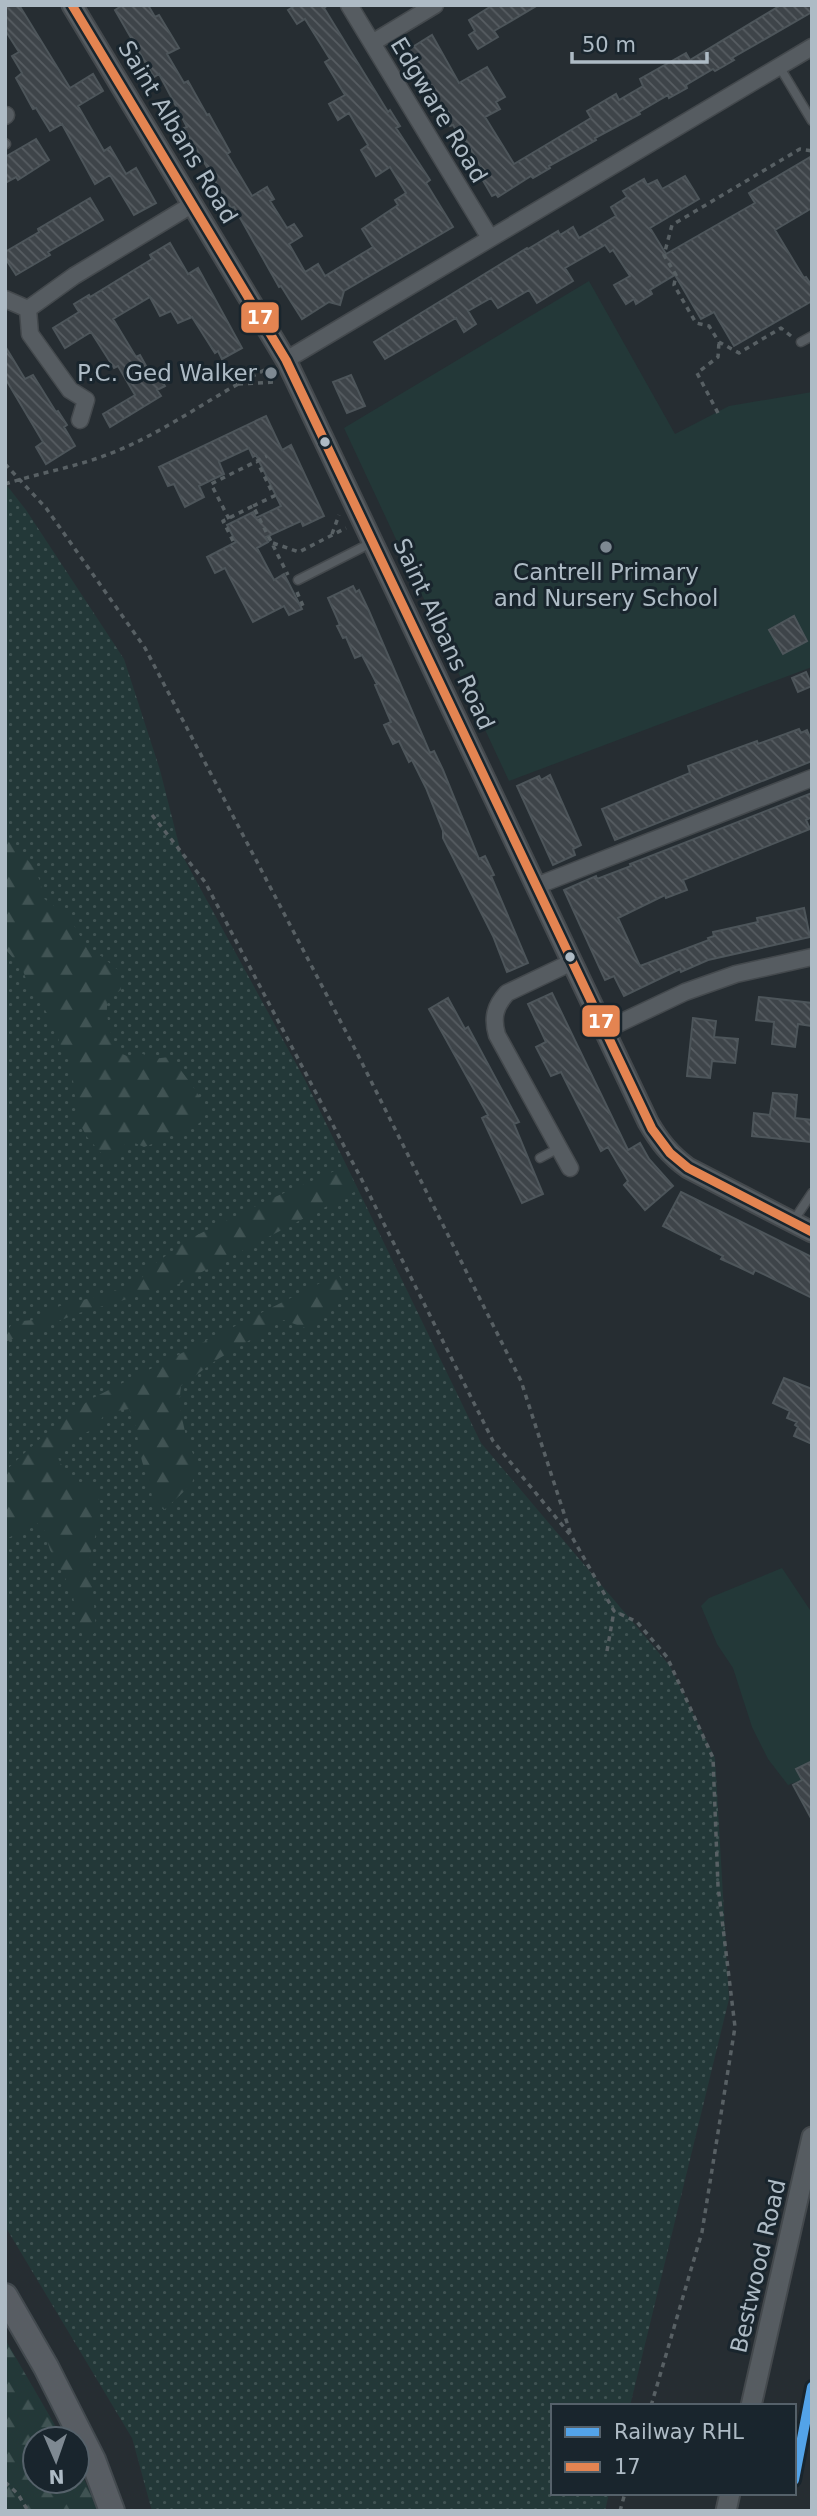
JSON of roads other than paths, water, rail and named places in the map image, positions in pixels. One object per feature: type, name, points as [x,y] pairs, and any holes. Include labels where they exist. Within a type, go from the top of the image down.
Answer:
[{"type":"main road","points":[[5,2296],[46,2367],[93,2460],[112,2511]]},
{"type":"street","name":"Saint Albans Road","points":[[72,5],[286,360],[659,1141],[672,1156],[688,1168],[812,1232]]},
{"type":"street","name":"Edgware Road","points":[[349,5],[490,238]]},
{"type":"street","points":[[372,43],[435,5]]},
{"type":"street","points":[[286,360],[812,47]]},
{"type":"street","points":[[28,309],[74,276],[193,204]]},
{"type":"street","points":[[5,299],[28,309]]},
{"type":"street","points":[[28,309],[30,334],[70,390],[95,399],[80,420]]},
{"type":"street","points":[[537,886],[812,778]]},
{"type":"street","points":[[605,1030],[697,988],[736,974],[812,957]]},
{"type":"street","points":[[570,1168],[497,1035],[495,1013],[499,1002],[507,993],[572,962]]},
{"type":"street","name":"Bestwood Road","points":[[751,2404],[812,2137]]},
{"type":"lane","points":[[779,66],[812,121]]},
{"type":"lane","points":[[801,342],[812,336]]},
{"type":"lane","points":[[298,580],[373,541]]},
{"type":"lane","points":[[540,1158],[559,1148]]},
{"type":"lane","points":[[792,1223],[812,1193]]},
{"type":"rail line","name":"RHL","points":[[796,2470],[812,2387]]},
{"type":"place","name":"P.C. Ged Walker","points":[[271,373]]},
{"type":"place","name":"Cantrell Primary and Nursery School","points":[[606,547]]}]
